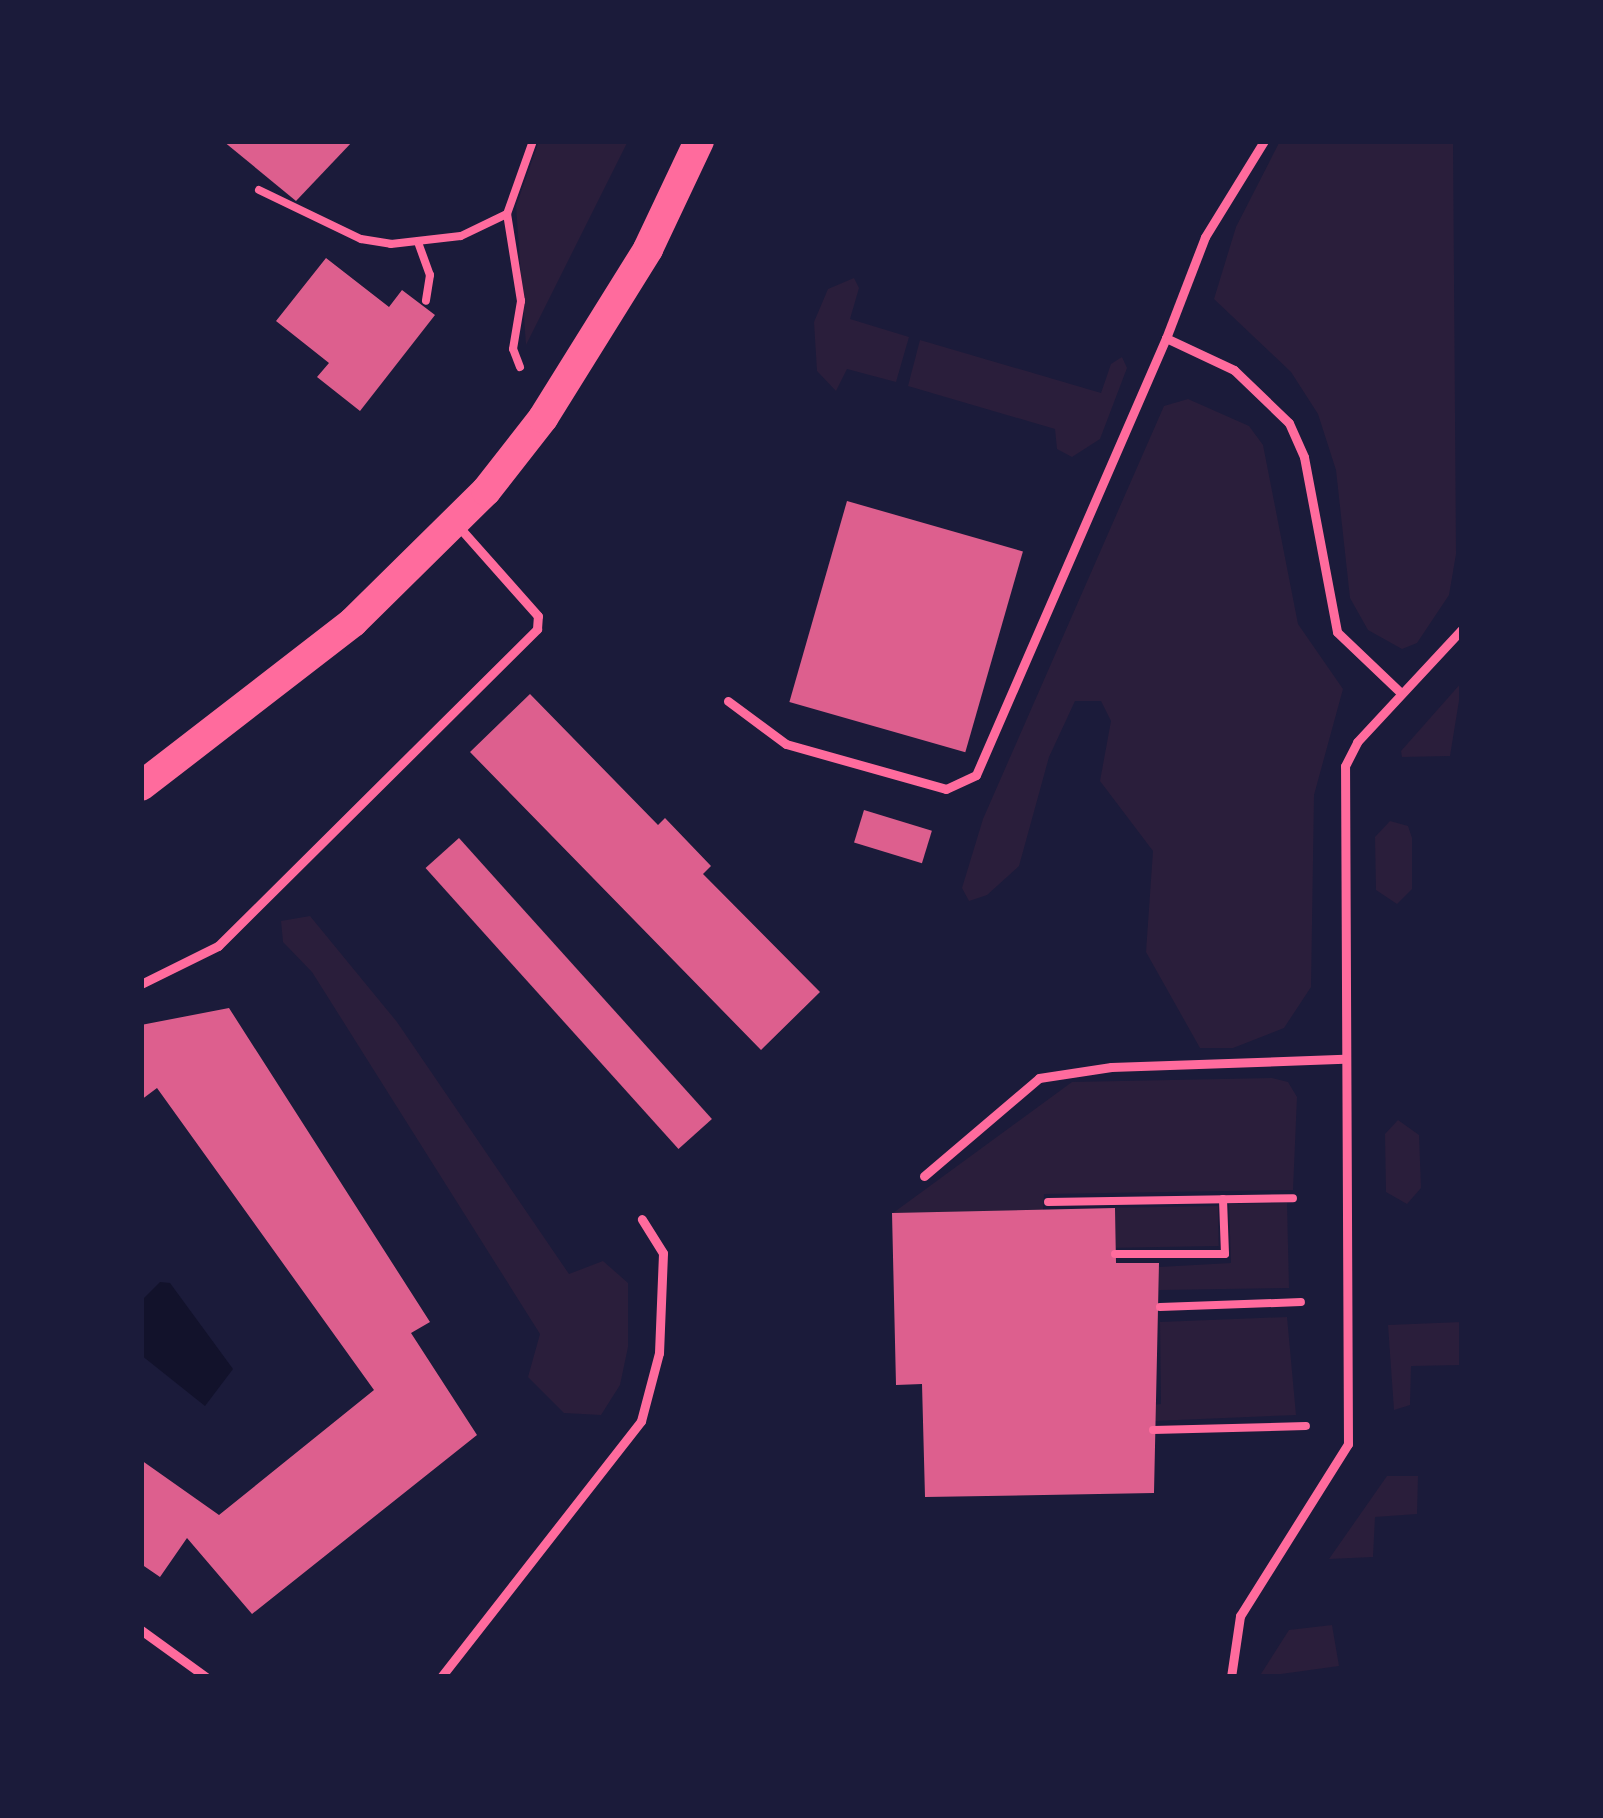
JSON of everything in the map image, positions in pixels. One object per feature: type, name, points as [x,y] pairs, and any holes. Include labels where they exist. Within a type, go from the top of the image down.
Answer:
[{"type":"main road","points":[[141,786],[352,622],[457,524],[543,418],[648,249],[699,141]]},
{"type":"lane","points":[[728,701],[786,744],[946,789],[976,775],[1166,338],[1204,237],[1264,141]]},
{"type":"lane","points":[[1166,338],[1234,370],[1289,423],[1304,458],[1336,632],[1401,693]]},
{"type":"lane","points":[[141,984],[218,946],[326,847],[537,629],[538,616],[457,524]]},
{"type":"lane","points":[[1231,1677],[1240,1616],[1348,1444],[1345,766],[1401,693],[1462,629]]},
{"type":"lane","points":[[924,1176],[1021,1090],[1055,1074],[1344,1059]]},
{"type":"lane","points":[[441,1677],[591,1495],[641,1421],[655,1380],[663,1253],[642,1219]]},
{"type":"lane","points":[[141,1630],[206,1677]]},
{"type":"path","points":[[520,367],[513,349],[521,302],[507,214],[533,141]]},
{"type":"path","points":[[259,190],[361,238],[418,244],[507,214]]},
{"type":"path","points":[[418,244],[430,275],[426,302]]},
{"type":"path","points":[[1048,1202],[1293,1198]]},
{"type":"path","points":[[1115,1254],[1225,1254],[1223,1199]]},
{"type":"path","points":[[1160,1306],[1301,1302]]},
{"type":"path","points":[[1153,1430],[1306,1426]]},
{"type":"shaded area","points":[[539,141],[628,141],[526,345],[516,206]]},
{"type":"shaded area","points":[[1280,141],[1453,141],[1456,554],[1449,595],[1417,643],[1402,649],[1368,630],[1350,598],[1336,470],[1318,414],[1291,372],[1214,299],[1236,227]]},
{"type":"shaded area","points":[[854,278],[859,288],[850,319],[909,337],[896,382],[847,369],[836,391],[817,371],[814,322],[828,289]]},
{"type":"shaded area","points":[[920,340],[1101,393],[1111,364],[1122,357],[1127,368],[1100,439],[1072,457],[1057,449],[1055,429],[908,386]]},
{"type":"shaded area","points":[[1188,399],[1249,426],[1263,445],[1298,624],[1343,689],[1314,795],[1311,987],[1284,1028],[1233,1048],[1200,1048],[1146,952],[1153,851],[1100,781],[1111,721],[1101,701],[1075,701],[1049,757],[1019,866],[987,895],[969,901],[962,888],[983,819],[1164,406]]},
{"type":"shaded area","points":[[1462,682],[1450,756],[1402,757],[1401,751]]},
{"type":"shaded area","points":[[1390,821],[1408,826],[1412,838],[1412,889],[1397,904],[1376,890],[1375,837]]},
{"type":"shaded area","points":[[310,916],[397,1022],[569,1274],[603,1261],[628,1283],[628,1347],[620,1385],[601,1415],[564,1413],[528,1377],[540,1334],[312,972],[283,942],[281,921]]},
{"type":"shaded area","points":[[1272,1078],[1288,1082],[1297,1097],[1293,1190],[1044,1194],[1043,1210],[893,1213],[1072,1082]]},
{"type":"shaded area","points":[[1398,1120],[1419,1135],[1421,1188],[1407,1204],[1386,1192],[1385,1134]]},
{"type":"shaded area","points":[[1287,1203],[1289,1288],[1159,1290],[1159,1267],[1231,1263],[1229,1204]]},
{"type":"shaded area","points":[[1218,1206],[1219,1246],[1116,1248],[1115,1208]]},
{"type":"shaded area","points":[[160,1282],[170,1283],[233,1369],[205,1406],[141,1355],[141,1301]]},
{"type":"shaded area","points":[[1287,1317],[1296,1415],[1153,1421],[1152,1405],[1161,1404],[1160,1322]]},
{"type":"shaded area","points":[[1462,1322],[1462,1365],[1411,1366],[1410,1405],[1394,1410],[1388,1325]]},
{"type":"shaded area","points":[[1387,1476],[1418,1476],[1417,1514],[1375,1517],[1373,1557],[1329,1559]]},
{"type":"shaded area","points":[[1332,1625],[1339,1666],[1259,1677],[1289,1630]]},
{"type":"building","points":[[223,141],[353,141],[296,201]]},
{"type":"building","points":[[326,258],[389,307],[402,290],[435,315],[360,411],[317,377],[329,363],[276,321]]},
{"type":"building","points":[[847,501],[1023,551],[965,752],[789,702]]},
{"type":"building","points":[[530,694],[658,825],[665,818],[711,866],[703,874],[820,992],[761,1050],[470,752]]},
{"type":"building","points":[[864,810],[932,831],[922,863],[854,843]]},
{"type":"building","points":[[459,838],[712,1119],[678,1149],[426,868]]},
{"type":"building","points":[[229,1008],[430,1322],[411,1333],[477,1435],[252,1614],[187,1538],[160,1577],[141,1564],[141,1460],[219,1515],[374,1390],[157,1088],[141,1100],[141,1025]]},
{"type":"building","points":[[1115,1208],[1116,1263],[1159,1263],[1154,1493],[925,1497],[922,1384],[896,1385],[892,1213]]}]
